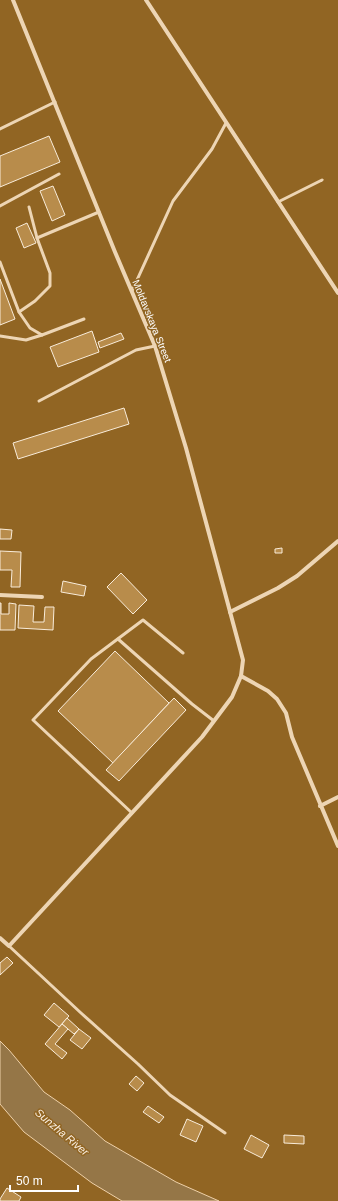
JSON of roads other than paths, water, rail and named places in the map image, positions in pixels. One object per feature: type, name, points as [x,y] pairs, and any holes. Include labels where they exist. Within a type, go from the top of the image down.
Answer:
[{"type":"street","name":"Moldavskaya Street","points":[[13,0],[154,346],[186,448],[243,660],[241,676]]},
{"type":"street","points":[[146,0],[338,293]]},
{"type":"street","points":[[230,612],[278,588],[297,576],[338,541]]},
{"type":"street","points":[[0,595],[42,597]]},
{"type":"street","points":[[0,938],[9,946],[202,737],[232,697],[241,676],[268,691],[277,699],[286,713],[292,737],[338,846]]},
{"type":"street","points":[[320,806],[338,798]]},
{"type":"lane","points":[[0,129],[54,102]]},
{"type":"lane","points":[[132,292],[173,201],[212,149],[226,122]]},
{"type":"lane","points":[[0,206],[59,174]]},
{"type":"lane","points":[[278,202],[322,180]]},
{"type":"lane","points":[[19,312],[35,301],[50,286],[50,273],[37,238],[29,206]]},
{"type":"lane","points":[[37,238],[99,212]]},
{"type":"lane","points":[[0,262],[19,312],[30,328],[42,335]]},
{"type":"lane","points":[[0,336],[26,340],[84,319]]},
{"type":"lane","points":[[39,401],[136,350],[154,346]]},
{"type":"lane","points":[[132,813],[33,720],[91,659],[143,620],[183,653]]},
{"type":"lane","points":[[118,639],[192,704],[214,721]]},
{"type":"lane","points":[[9,946],[170,1095],[225,1133]]},
{"type":"water","name":"Sunzha River","points":[[0,1041],[44,1092],[70,1110],[105,1141],[176,1182],[219,1201],[122,1201],[92,1183],[24,1132],[0,1104]]}]
